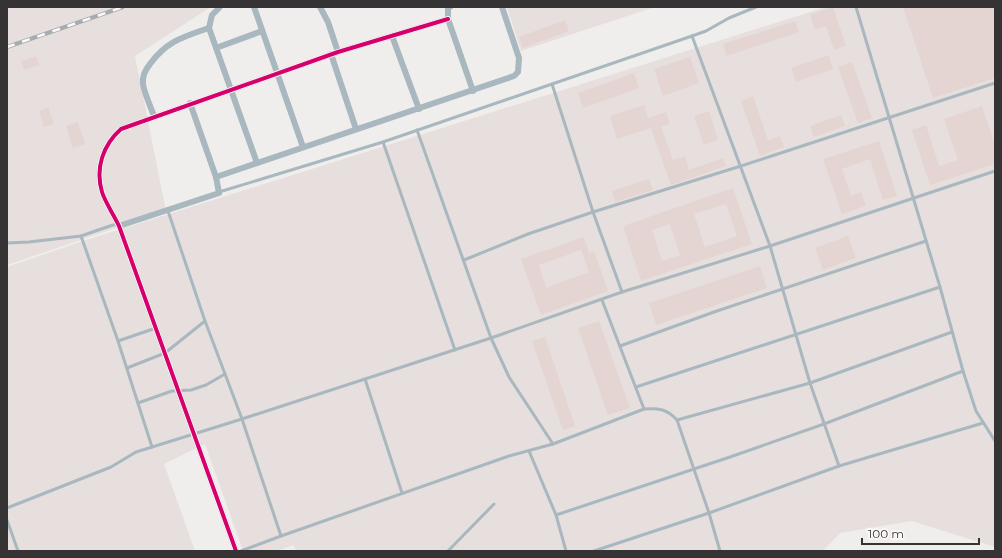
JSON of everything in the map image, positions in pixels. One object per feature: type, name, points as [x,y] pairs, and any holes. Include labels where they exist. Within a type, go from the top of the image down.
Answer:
[{"type":"street","points":[[220,7],[212,15],[209,28],[256,162]]},
{"type":"street","points":[[254,7],[303,147]]},
{"type":"street","points":[[320,7],[328,22],[338,52]]},
{"type":"street","points":[[450,7],[448,8],[448,19],[473,91]]},
{"type":"street","points":[[216,177],[256,162],[473,91],[514,76],[518,72],[519,58],[502,7]]},
{"type":"street","points":[[236,551],[193,434],[157,327],[119,226],[102,193],[100,181],[101,158],[112,137],[121,129],[190,103],[331,54],[448,19]]},
{"type":"street","points":[[154,116],[143,84],[144,72],[154,58],[166,46],[184,37],[209,28]]},
{"type":"street","points":[[216,48],[262,31]]},
{"type":"street","points":[[392,36],[419,109]]},
{"type":"street","points":[[331,54],[356,129]]},
{"type":"street","points":[[119,226],[219,193],[216,177],[190,103]]},
{"type":"lane","points":[[219,193],[383,142],[692,36],[706,31],[729,18],[756,7]]},
{"type":"lane","points":[[856,7],[888,118],[940,287],[963,371],[976,410],[995,441]]},
{"type":"lane","points":[[692,36],[770,246],[810,383],[839,466]]},
{"type":"lane","points":[[464,260],[528,234],[594,212],[741,166],[995,83]]},
{"type":"lane","points":[[552,84],[622,292]]},
{"type":"lane","points":[[417,130],[491,338],[509,377],[553,444]]},
{"type":"lane","points":[[383,142],[455,350]]},
{"type":"lane","points":[[7,508],[111,467],[136,452],[242,420],[491,338],[622,292],[770,246],[995,171]]},
{"type":"lane","points":[[168,209],[204,321],[242,420],[281,536]]},
{"type":"lane","points":[[7,243],[81,236],[107,227],[119,226]]},
{"type":"lane","points":[[81,236],[118,341],[152,447]]},
{"type":"lane","points":[[620,346],[714,312],[926,241]]},
{"type":"lane","points":[[636,387],[940,287]]},
{"type":"lane","points":[[602,300],[644,409]]},
{"type":"lane","points":[[127,368],[165,353],[204,321]]},
{"type":"lane","points":[[118,341],[157,327]]},
{"type":"lane","points":[[677,420],[810,383],[952,332]]},
{"type":"lane","points":[[556,515],[824,424],[963,371]]},
{"type":"lane","points":[[138,402],[172,391],[191,390],[206,385],[225,374]]},
{"type":"lane","points":[[365,379],[402,494]]},
{"type":"lane","points":[[240,551],[509,456],[553,444],[644,409],[653,408],[669,412],[677,420],[709,513],[720,551]]},
{"type":"lane","points":[[594,551],[709,513],[839,466],[983,423]]},
{"type":"lane","points":[[529,451],[556,515],[566,551]]},
{"type":"lane","points":[[448,551],[494,504]]},
{"type":"lane","points":[[7,520],[18,551]]},
{"type":"shaded area","points":[[7,7],[211,7],[135,56],[166,211],[7,265]]},
{"type":"shaded area","points":[[507,7],[655,7],[521,51]]},
{"type":"shaded area","points":[[826,7],[995,7],[995,547],[912,521],[840,533],[823,551],[296,551],[294,545],[277,551],[243,551],[205,444],[164,464],[195,551],[7,551],[7,267],[83,241]]},
{"type":"building","points":[[833,7],[846,46],[834,50],[826,26],[815,30],[810,15]]},
{"type":"building","points":[[903,7],[995,7],[995,78],[933,98]]},
{"type":"building","points":[[565,20],[569,31],[523,48],[519,37]]},
{"type":"building","points":[[795,21],[799,32],[726,56],[723,44]]},
{"type":"building","points":[[829,55],[833,69],[796,82],[791,68]]},
{"type":"building","points":[[36,56],[39,65],[24,70],[21,61]]},
{"type":"building","points":[[690,57],[699,83],[663,96],[654,69]]},
{"type":"building","points":[[852,62],[872,118],[858,123],[838,67]]},
{"type":"building","points":[[634,73],[639,88],[583,108],[578,93]]},
{"type":"building","points":[[753,96],[768,140],[780,136],[784,147],[760,156],[741,101]]},
{"type":"building","points":[[644,105],[648,118],[666,112],[670,124],[661,127],[673,160],[685,156],[689,170],[723,158],[726,166],[671,185],[651,128],[617,139],[610,116]]},
{"type":"building","points":[[982,106],[995,145],[995,164],[930,185],[912,130],[926,125],[939,166],[958,160],[944,119]]},
{"type":"building","points":[[48,107],[54,124],[44,127],[39,111]]},
{"type":"building","points":[[709,111],[718,140],[704,145],[694,116]]},
{"type":"building","points":[[841,115],[845,126],[814,137],[810,126]]},
{"type":"building","points":[[78,122],[85,144],[73,148],[66,126]]},
{"type":"building","points":[[879,141],[897,196],[883,200],[870,159],[842,169],[851,196],[861,192],[866,206],[842,214],[823,159]]},
{"type":"building","points":[[649,179],[653,190],[615,202],[612,191]]},
{"type":"building","points":[[733,188],[752,244],[641,281],[623,226]],"holes":[[[726,204],[737,236],[705,247],[694,214]],[[670,224],[680,255],[662,261],[652,230]]]},
{"type":"building","points":[[848,236],[856,258],[823,270],[815,248]]},
{"type":"building","points":[[584,237],[589,253],[594,251],[608,291],[541,315],[521,259]],"holes":[[[581,250],[589,272],[546,288],[539,265]]]},
{"type":"building","points":[[760,266],[767,288],[656,325],[649,303]]},
{"type":"building","points":[[599,321],[630,408],[608,415],[578,328]]},
{"type":"building","points":[[545,337],[575,426],[563,430],[532,341]]},
{"type":"railway","points":[[7,47],[123,7]]},
{"type":"cycle path","points":[[236,551],[119,226],[102,192],[99,174],[105,150],[109,142],[121,129],[338,52],[448,19]]}]
